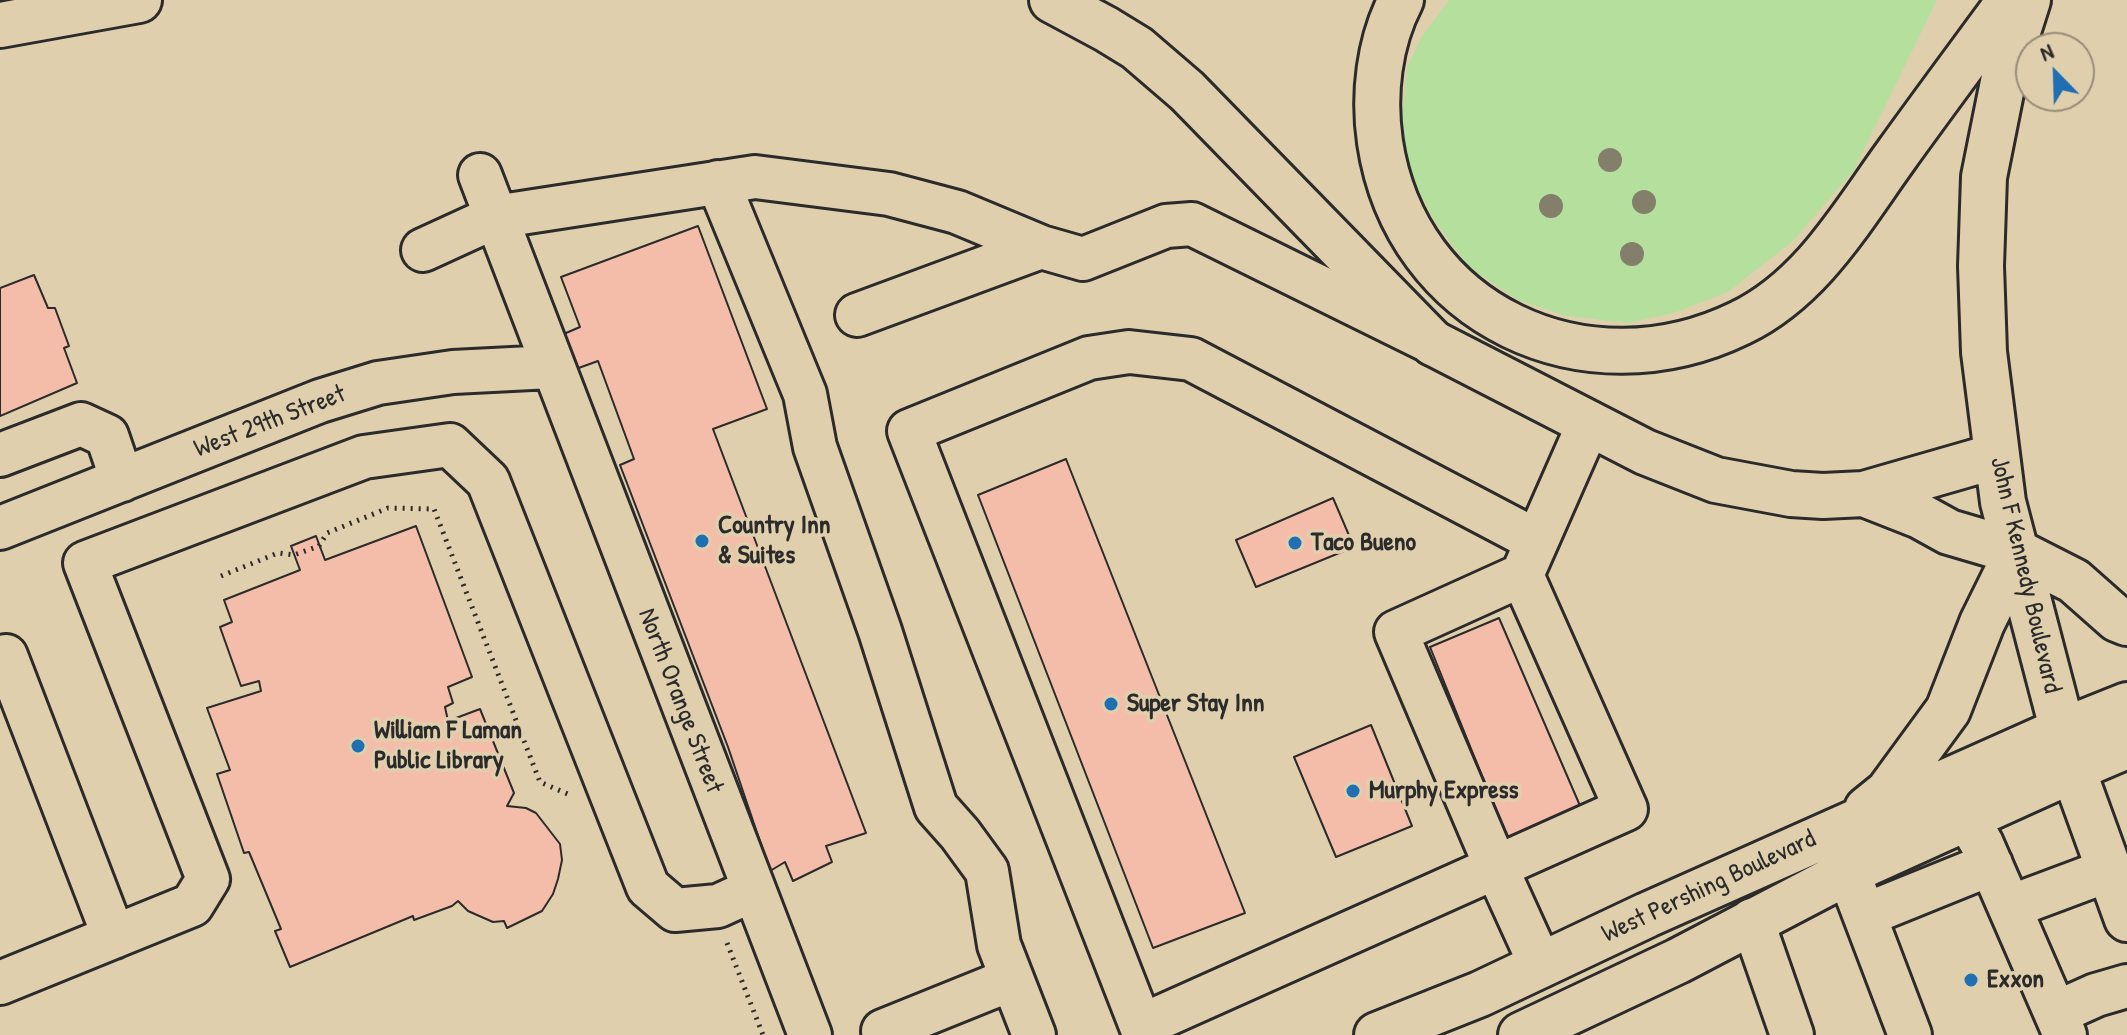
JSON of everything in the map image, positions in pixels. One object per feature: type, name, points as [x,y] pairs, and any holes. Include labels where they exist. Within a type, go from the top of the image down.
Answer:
[{"type":"main road","points":[[0,25],[139,0]]},
{"type":"main road","points":[[1052,0],[1137,48],[1187,91],[1433,343],[1645,452],[1716,480],[1791,494],[1823,496],[1864,494],[1996,456]]},
{"type":"main road","points":[[1401,0],[1386,40],[1377,94],[1377,119],[1384,167],[1398,207],[1414,239],[1441,274],[1481,309],[1531,336],[1576,349],[1608,353],[1652,351],[1702,340],[1742,322],[1773,303],[1801,280],[1852,221],[1892,160],[2010,0]]},
{"type":"main road","name":"John F Kennedy Boulevard","points":[[2028,0],[1996,110],[1984,177],[1981,217],[1984,352],[2003,502],[2017,552],[2059,746],[2127,919]]},
{"type":"main road","points":[[1864,494],[1920,516],[1949,532],[2017,552],[2074,581],[2117,619],[2127,623]]},
{"type":"main road","points":[[1847,826],[1888,792],[1948,710],[1982,623],[2017,552]]},
{"type":"main road","name":"West Pershing Boulevard","points":[[1521,1035],[1564,1026],[1752,920],[1967,818],[2059,746]]},
{"type":"main road","name":"West Pershing Boulevard","points":[[1377,1035],[1541,966],[1847,826],[2059,746]]},
{"type":"street","name":"North Orange Street","points":[[480,175],[551,367],[810,1035]]},
{"type":"street","points":[[423,250],[495,217],[755,177],[889,194],[957,212],[1041,247],[1083,259],[1166,226],[1192,224],[1433,343]]},
{"type":"street","points":[[718,182],[805,394],[815,447],[880,631],[936,807],[987,871],[999,945],[1034,1035]]},
{"type":"street","points":[[857,315],[1041,247]]},
{"type":"street","points":[[1129,352],[1191,359],[1529,558],[1626,809],[1496,867],[1143,1031],[909,431],[1089,358],[1129,352]]},
{"type":"street","name":"West 29th Street","points":[[0,528],[320,401],[378,383],[453,372],[551,367]]},
{"type":"street","points":[[1541,966],[1396,632],[1529,558],[1589,423]]},
{"type":"street","points":[[0,455],[81,424],[107,436],[181,528]]},
{"type":"street","points":[[0,983],[192,905],[208,879],[85,563],[364,457],[450,445],[488,481],[648,887],[675,910],[718,906],[753,890]]},
{"type":"street","points":[[2,652],[114,937]]},
{"type":"street","points":[[2059,746],[2127,704]]},
{"type":"street","points":[[2059,746],[2127,747]]},
{"type":"street","points":[[1967,818],[1991,864],[2060,1024],[2096,995],[2127,986]]},
{"type":"street","points":[[1865,915],[1991,864]]},
{"type":"street","points":[[2010,907],[2109,870]]},
{"type":"street","points":[[1848,872],[1910,1035]]},
{"type":"street","points":[[1752,920],[1792,1035]]},
{"type":"street","points":[[883,1031],[1012,979]]},
{"type":"path","points":[[221,576],[278,553],[294,555],[319,546],[327,533],[388,508],[434,509],[540,782],[576,797]]},
{"type":"path","points":[[726,939],[763,1035]]},
{"type":"green space","points":[[1449,0],[1937,0],[1854,170],[1793,241],[1728,292],[1673,313],[1628,323],[1567,316],[1518,300],[1468,267],[1432,217],[1412,178],[1402,138],[1402,119],[1407,68],[1421,38]]},
{"type":"building","name":"Country Inn & Suites","points":[[698,226],[767,409],[713,429],[866,833],[826,846],[832,862],[793,881],[785,862],[770,871],[728,747],[620,465],[634,459],[598,361],[573,370],[559,336],[580,327],[561,277]]},
{"type":"building","points":[[34,275],[48,308],[55,308],[69,346],[64,348],[77,383],[0,416],[0,288]]},
{"type":"building","name":"Super Stay Inn","points":[[1066,459],[1245,913],[1153,948],[978,495]]},
{"type":"building","name":"Taco Bueno","points":[[1333,498],[1354,547],[1256,587],[1236,540]]},
{"type":"building","name":"William F Laman Public Library","points":[[416,526],[472,677],[448,687],[453,703],[445,707],[448,721],[480,709],[514,793],[507,806],[526,808],[536,813],[560,844],[562,860],[558,879],[542,911],[507,928],[504,921],[493,922],[468,911],[458,901],[414,920],[413,916],[290,967],[275,931],[281,929],[249,852],[244,853],[217,774],[230,770],[207,708],[261,691],[259,681],[241,686],[220,627],[232,622],[224,600],[300,570],[291,546],[316,536],[325,560]]},
{"type":"building","name":"Murphy Express","points":[[1499,618],[1581,808],[1507,838],[1430,647]]},
{"type":"building","name":"Murphy Express","points":[[1371,725],[1412,826],[1336,857],[1294,757]]},
{"type":"place","name":"Country Inn & Suites","points":[[702,541]]},
{"type":"place","name":"Taco Bueno","points":[[1295,543]]},
{"type":"place","name":"Super Stay Inn","points":[[1111,704]]},
{"type":"place","name":"William F Laman Public Library","points":[[358,746]]},
{"type":"place","name":"Murphy Express","points":[[1353,791]]},
{"type":"place","name":"Exxon","points":[[1971,980]]}]
